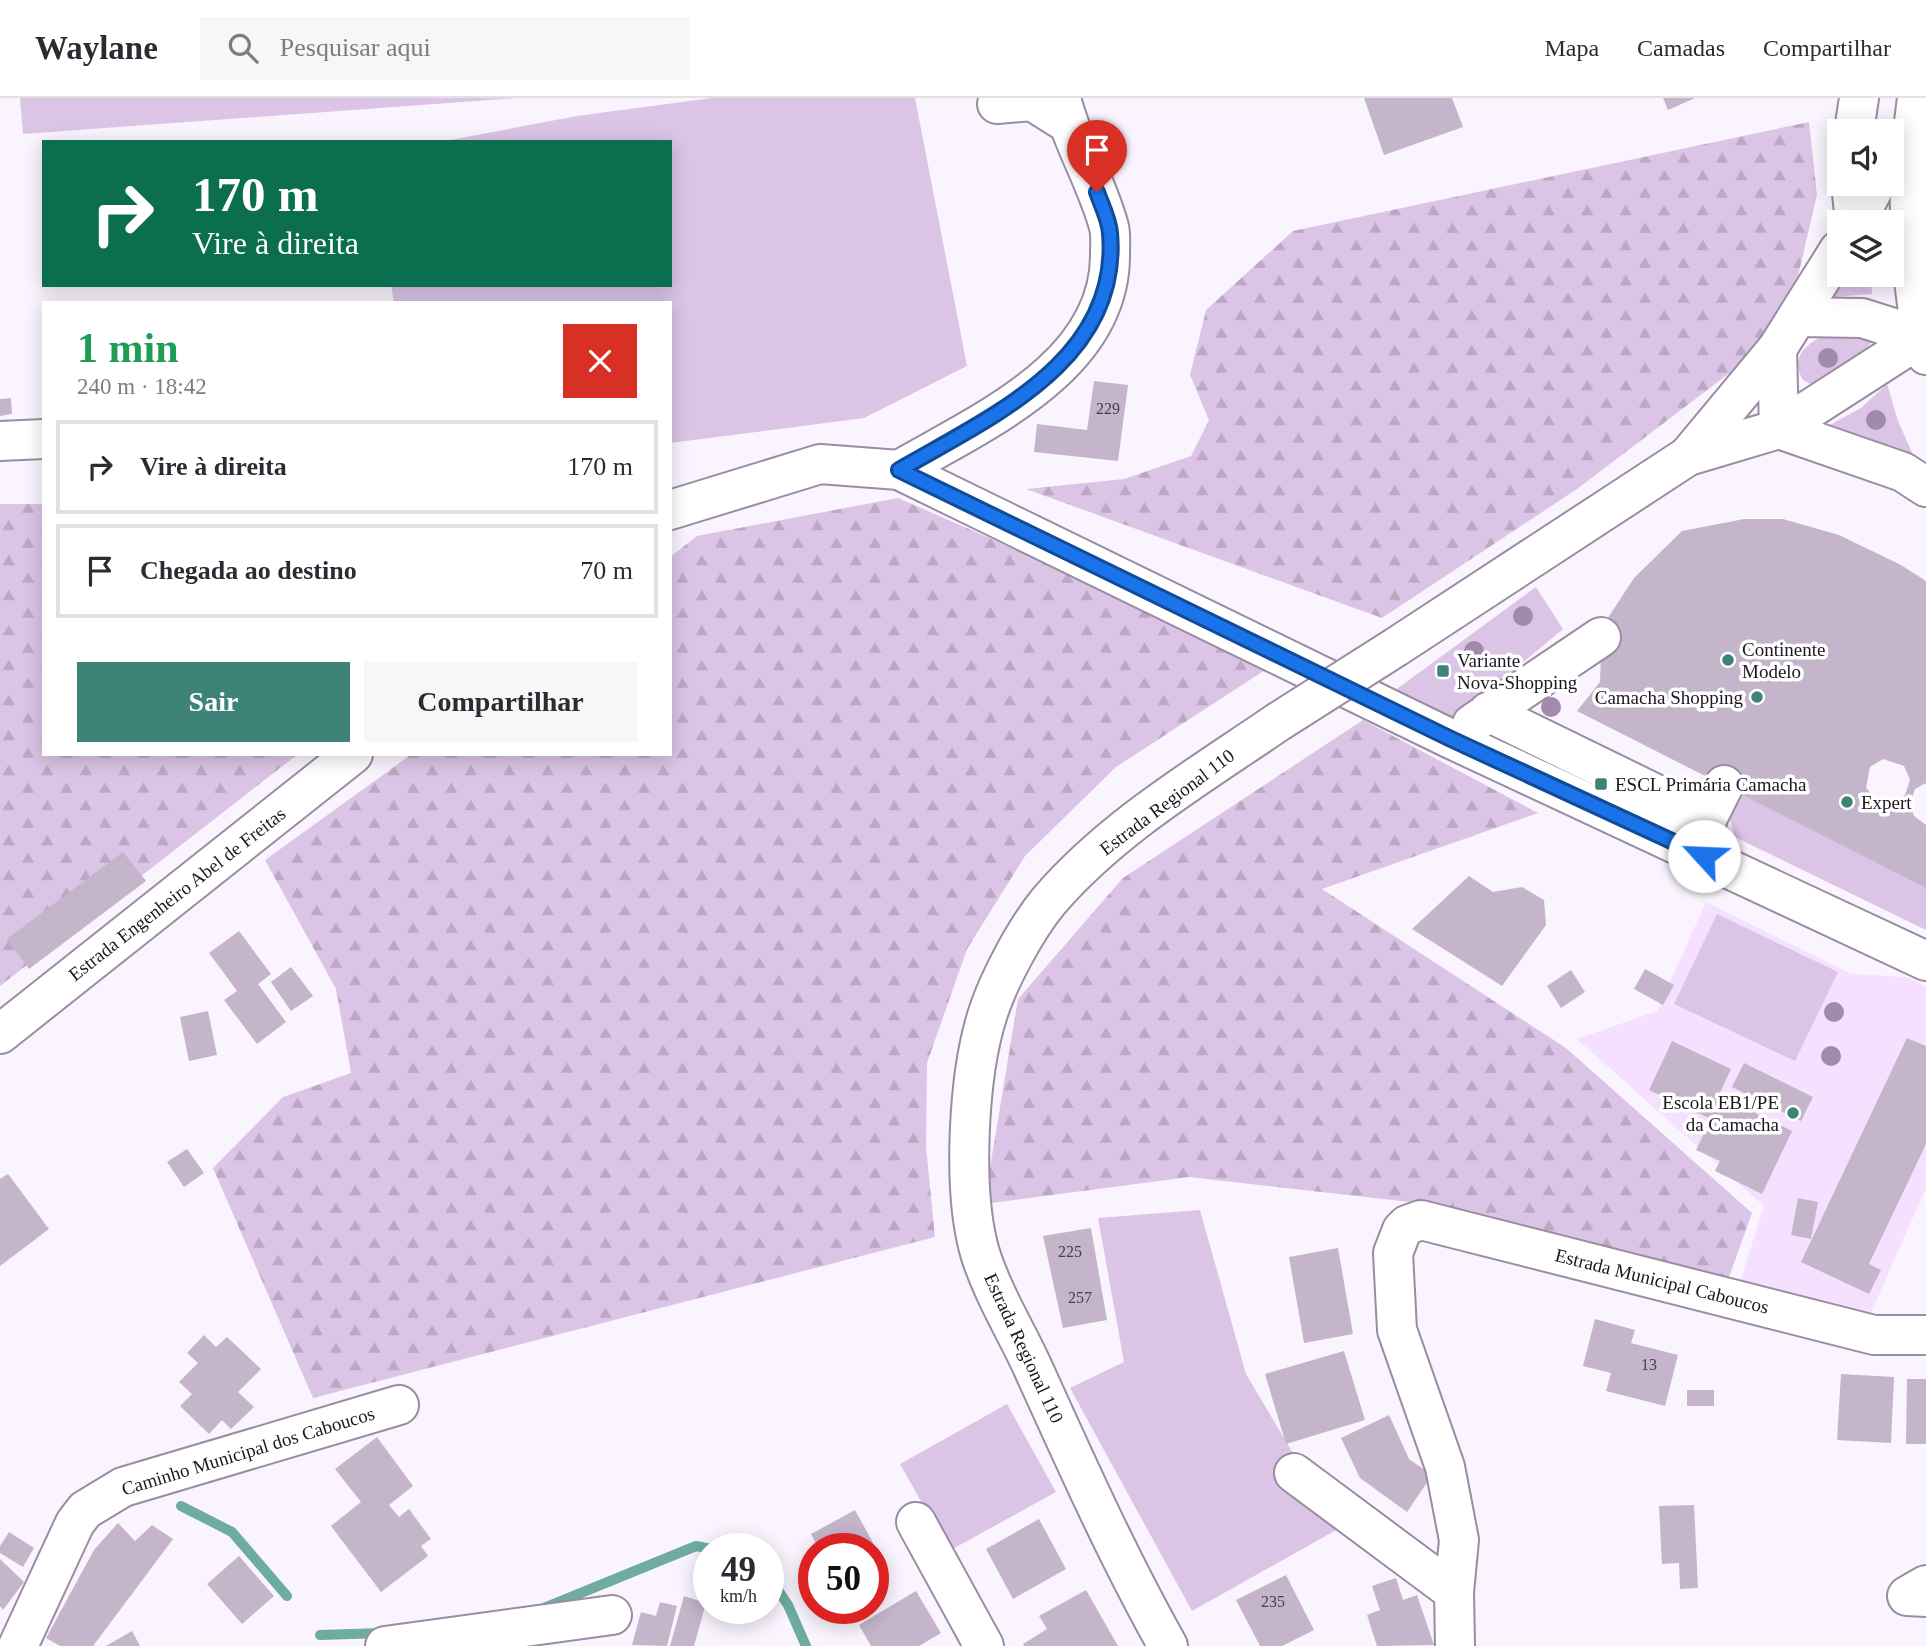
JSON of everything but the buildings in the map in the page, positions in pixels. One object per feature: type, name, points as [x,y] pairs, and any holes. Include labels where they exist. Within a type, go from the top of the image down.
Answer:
[{"type":"main road","points":[[1856,119],[1859,98]]},
{"type":"main road","points":[[899,470],[1016,402],[1066,358],[1098,313],[1111,273],[1110,230],[1091,172],[1064,110],[1032,101],[997,104]]},
{"type":"main road","points":[[1904,132],[1915,109]]},
{"type":"main road","points":[[1915,109],[1909,183],[1915,285],[1924,346]]},
{"type":"main road","name":"Estrada Regional 110","points":[[1688,456],[1777,349],[1800,317],[1827,271]]},
{"type":"main road","points":[[1800,317],[1862,318],[1924,346]]},
{"type":"main road","name":"Estrada Regional 110","points":[[1168,1646],[1047,1401],[980,1254],[971,1203],[968,1148],[974,1084],[988,1013],[1013,959],[1048,903],[1100,851],[1167,797],[1278,722],[1688,456],[1779,429],[1924,346]]},
{"type":"main road","points":[[1777,349],[1779,429],[1903,472],[1926,487]]},
{"type":"main road","points":[[0,441],[42,439]]},
{"type":"main road","points":[[672,509],[820,464],[899,470],[1451,739],[1706,837]]},
{"type":"main road","points":[[1451,739],[1601,637]]},
{"type":"main road","points":[[1488,712],[1926,961]]},
{"type":"main road","name":"Estrada Engenheiro Abel de Freitas","points":[[0,1034],[350,756]]},
{"type":"main road","points":[[1706,837],[1724,785]]},
{"type":"main road","name":"Estrada Municipal Caboucos","points":[[1454,1592],[1459,1540],[1445,1467],[1397,1329],[1393,1253],[1406,1225],[1421,1220],[1874,1335],[1926,1335]]},
{"type":"main road","name":"Caminho Municipal dos Caboucos","points":[[18,1646],[75,1523],[85,1510],[123,1487],[399,1405]]},
{"type":"main road","points":[[1294,1473],[1454,1592],[1455,1646]]},
{"type":"main road","points":[[916,1522],[984,1646]]},
{"type":"main road","points":[[1926,1585],[1908,1595],[1926,1597]]},
{"type":"main road","points":[[385,1646],[612,1615]]},
{"type":"shaded area","name":"Escola EB1/PE da Camacha","points":[[1706,902],[1851,974],[1907,977],[1926,987],[1926,1188],[1870,1315],[1738,1288],[1764,1206],[1577,1039],[1657,1011]]},
{"type":"green space","points":[[20,98],[517,98],[23,134]]},
{"type":"green space","points":[[712,98],[915,98],[967,366],[864,418],[672,443],[672,301],[394,301],[391,287],[672,287],[672,140],[451,140],[577,116]]},
{"type":"green space","points":[[1809,122],[1817,195],[1794,293],[1748,359],[1577,489],[1382,618],[1026,489],[1124,479],[1191,456],[1209,420],[1190,375],[1206,310],[1293,231]]},
{"type":"green space","points":[[1837,287],[1872,287],[1872,294],[1831,297]]},
{"type":"green space","points":[[1824,335],[1874,338],[1859,360],[1812,385],[1803,380],[1799,372],[1799,359],[1805,348]]},
{"type":"green space","points":[[1887,384],[1898,421],[1914,457],[1826,427],[1861,408]]},
{"type":"green space","points":[[898,498],[1276,663],[1116,767],[1025,856],[967,949],[927,1063],[926,1147],[935,1237],[313,1398],[213,1168],[283,1097],[351,1073],[336,989],[265,860],[409,756],[672,756],[672,555],[697,536]]},
{"type":"green space","points":[[0,504],[42,504],[42,756],[295,756],[0,986]]},
{"type":"green space","points":[[1536,587],[1563,629],[1450,723],[1390,694]]},
{"type":"green space","points":[[1363,720],[1538,813],[1322,889],[1566,1048],[1752,1213],[1728,1280],[1419,1203],[1189,1177],[984,1204],[1018,999],[1123,878]]},
{"type":"green space","points":[[1740,793],[1926,888],[1926,930],[1735,837],[1727,808]]},
{"type":"green space","points":[[1717,914],[1838,972],[1795,1061],[1674,1004]]},
{"type":"green space","points":[[1200,1210],[1246,1374],[1338,1529],[1192,1611],[1070,1388],[1124,1362],[1098,1218]]},
{"type":"green space","points":[[1007,1404],[1056,1492],[949,1551],[900,1464]]},
{"type":"waterway","points":[[181,1506],[232,1532],[287,1596]]},
{"type":"waterway","points":[[544,1608],[693,1547]]},
{"type":"waterway","points":[[784,1599],[806,1646]]},
{"type":"waterway","points":[[320,1635],[383,1633]]},
{"type":"place","name":"Continente Modelo","points":[[1728,660]]},
{"type":"place","name":"Variante Nova-Shopping","points":[[1443,671]]},
{"type":"place","name":"Camacha Shopping","points":[[1757,697]]},
{"type":"place","name":"ESCL Primária Camacha","points":[[1601,784]]},
{"type":"place","name":"Expert","points":[[1847,802]]},
{"type":"place","name":"Escola EB1/PE da Camacha","points":[[1793,1113]]},
{"type":"route","points":[[1097,192],[1110,230],[1111,273],[1098,313],[1066,358],[1016,402],[899,470],[1451,739],[1704,856]]}]
